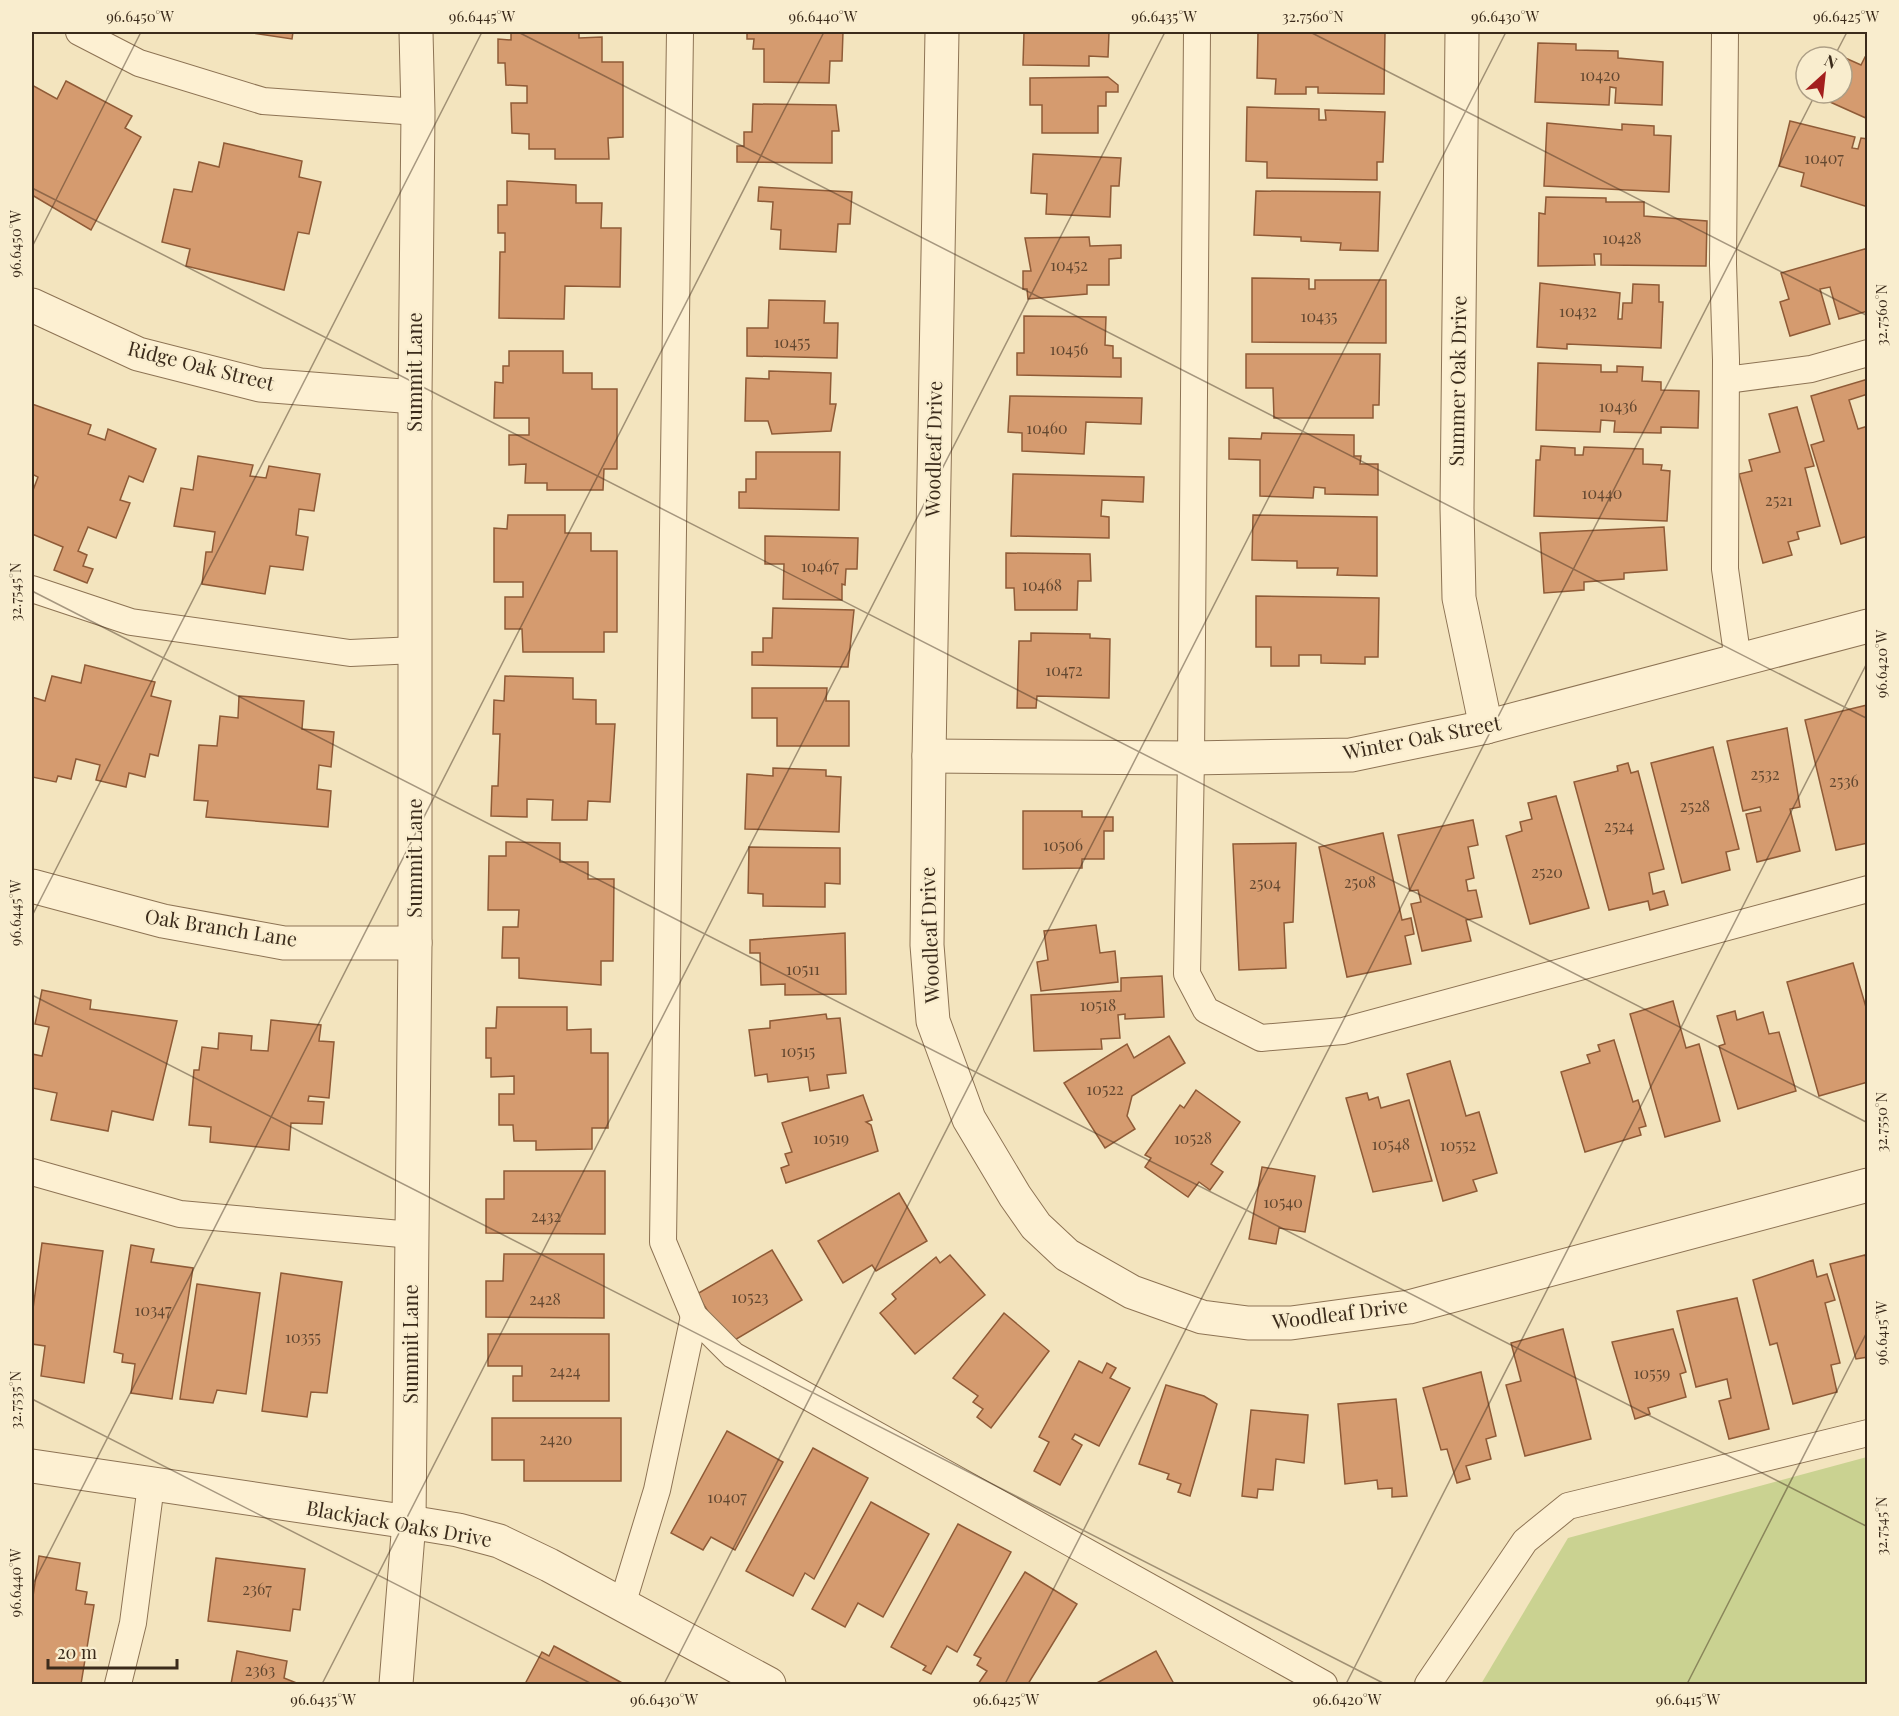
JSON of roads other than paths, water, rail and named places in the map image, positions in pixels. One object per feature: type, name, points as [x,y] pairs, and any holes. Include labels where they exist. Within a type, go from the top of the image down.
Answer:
[{"type":"street","name":"Summit Lane","points":[[396,1684],[409,1522],[415,943],[415,397],[418,112],[416,32]]},
{"type":"street","name":"Woodleaf Drive","points":[[942,32],[928,756],[927,945],[933,1021],[969,1119],[1015,1196],[1036,1226],[1067,1256],[1132,1292],[1202,1317],[1248,1323],[1291,1323],[1409,1307],[1868,1185]]},
{"type":"street","name":"Summer Oak Drive","points":[[1462,32],[1457,508],[1460,598],[1486,727]]},
{"type":"street","name":"Ridge Oak Street","points":[[32,305],[138,354],[260,385],[415,397]]},
{"type":"street","name":"Winter Oak Street","points":[[928,756],[1191,758],[1351,755],[1486,727],[1868,626]]},
{"type":"street","name":"Oak Branch Lane","points":[[32,886],[163,921],[284,943],[415,943]]},
{"type":"street","name":"Blackjack Oaks Drive","points":[[32,1466],[409,1522],[458,1530],[499,1541],[549,1565],[766,1684]]},
{"type":"lane","points":[[79,32],[139,63],[263,101],[418,112]]},
{"type":"lane","points":[[680,32],[663,1242],[694,1316],[733,1355],[1324,1684]]},
{"type":"lane","points":[[1197,32],[1187,974],[1206,1010],[1261,1038],[1343,1031],[1868,889]]},
{"type":"lane","points":[[1725,32],[1723,264],[1725,569],[1738,661]]},
{"type":"lane","points":[[1725,380],[1811,369],[1868,353]]},
{"type":"lane","points":[[32,589],[130,622],[350,653],[416,650]]},
{"type":"lane","points":[[32,1172],[180,1214],[412,1235]]},
{"type":"lane","points":[[622,1605],[657,1490],[694,1316]]},
{"type":"lane","points":[[1428,1684],[1525,1541],[1568,1506],[1868,1433]]},
{"type":"lane","points":[[118,1684],[133,1623],[151,1485]]}]
